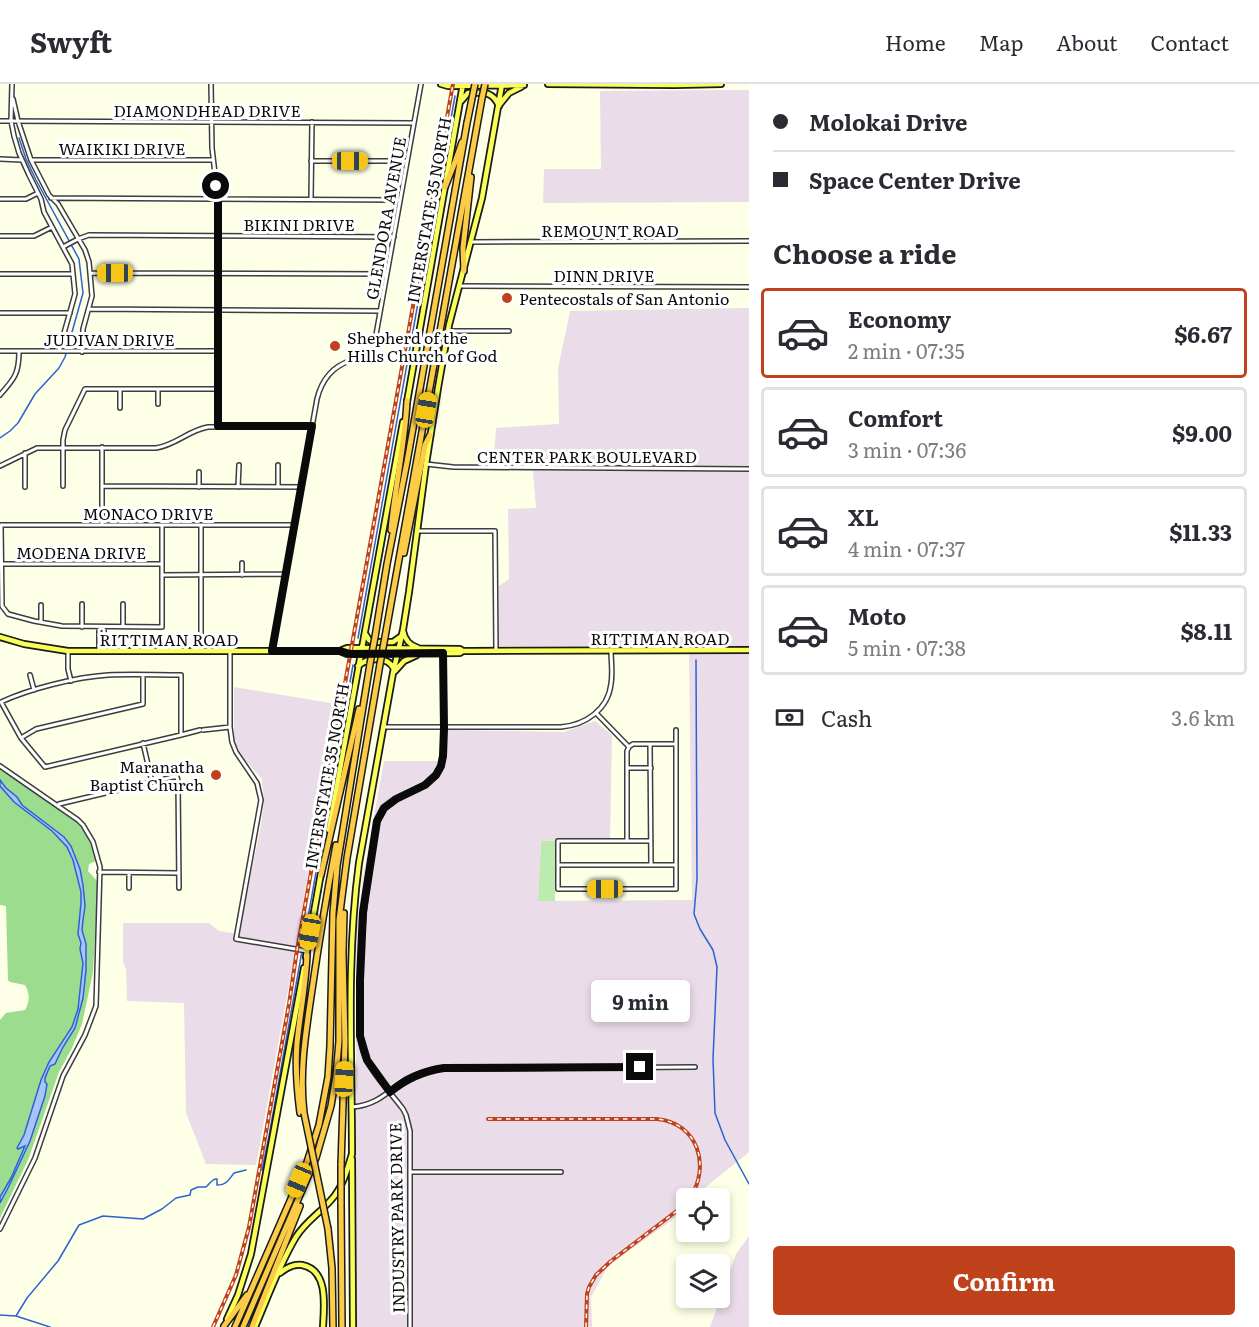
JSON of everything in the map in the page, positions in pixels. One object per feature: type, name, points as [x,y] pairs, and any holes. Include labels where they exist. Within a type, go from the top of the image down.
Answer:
[{"type":"highway","points":[[235,1327],[307,1162],[323,1106],[330,1056],[334,896],[339,850],[387,564],[408,462],[474,84]]},
{"type":"highway","points":[[254,1327],[322,1146],[335,1086],[338,1059],[339,920],[344,876],[485,84]]},
{"type":"highway","points":[[464,271],[463,248],[482,100]]},
{"type":"highway","points":[[445,187],[467,123]]},
{"type":"highway","points":[[387,564],[394,499],[405,437],[407,400]]},
{"type":"highway","points":[[396,577],[410,526],[425,445],[430,435]]},
{"type":"highway","points":[[321,875],[370,664]]},
{"type":"highway","points":[[302,1113],[302,1071],[306,1029],[342,810],[354,761]]},
{"type":"highway","points":[[343,1327],[341,1165],[345,1042],[344,876]]},
{"type":"highway","points":[[304,952],[305,985],[297,1047],[297,1080],[302,1113],[328,1229],[332,1268],[333,1327]]},
{"type":"highway","points":[[243,1327],[312,1168],[327,1125]]},
{"type":"highway","points":[[224,1327],[252,1289]]},
{"type":"main road","points":[[441,84],[457,91],[460,102]]},
{"type":"main road","points":[[548,84],[721,84]]},
{"type":"main road","name":"INTERSTATE 35 NORTH","points":[[224,1327],[238,1295],[251,1254],[304,952],[321,875],[407,400],[411,357],[463,85]]},
{"type":"main road","points":[[353,1327],[352,944],[359,863],[383,726],[403,630],[430,435],[448,331],[482,198],[502,85]]},
{"type":"main road","points":[[448,86],[525,85]]},
{"type":"main road","points":[[499,106],[509,93],[525,85]]},
{"type":"main road","points":[[460,102],[468,93],[488,93],[494,96],[499,106]]},
{"type":"main road","points":[[394,671],[404,661],[422,651],[406,641],[403,630]]},
{"type":"main road","points":[[365,632],[367,638],[372,642],[393,642],[401,636]]},
{"type":"main road","points":[[347,648],[361,642],[365,632]]},
{"type":"main road","name":"RITTIMAN ROAD","points":[[1,639],[24,645],[68,651],[340,651],[351,654],[361,651]]},
{"type":"main road","name":"RITTIMAN ROAD","points":[[340,651],[347,648],[361,651],[749,650]]},
{"type":"main road","name":"RITTIMAN ROAD","points":[[422,651],[460,653],[463,651]]},
{"type":"main road","points":[[351,654],[358,666],[365,661],[385,660],[392,664],[394,671]]},
{"type":"main road","points":[[254,1327],[297,1235],[337,1193],[352,1154]]},
{"type":"main road","points":[[276,1277],[283,1270],[294,1265],[314,1271],[322,1284],[323,1327]]},
{"type":"street","points":[[12,84],[11,121],[21,159],[38,193],[44,212],[65,246],[71,262],[75,294],[59,351]]},
{"type":"street","points":[[211,84],[213,160],[218,199],[219,236],[218,426]]},
{"type":"street","name":"GLENDORA AVENUE","points":[[372,357],[421,84]]},
{"type":"street","points":[[12,98],[30,160],[45,189],[58,204],[87,254],[92,294],[82,333],[82,352]]},
{"type":"street","name":"DIAMONDHEAD DRIVE","points":[[0,121],[414,123]]},
{"type":"street","points":[[311,199],[312,123]]},
{"type":"street","points":[[0,159],[21,159]]},
{"type":"street","name":"WAIKIKI DRIVE","points":[[30,160],[213,160]]},
{"type":"street","points":[[311,161],[407,161]]},
{"type":"street","points":[[0,199],[26,199],[38,193]]},
{"type":"street","points":[[51,198],[400,200]]},
{"type":"street","points":[[0,236],[34,236],[52,226]]},
{"type":"street","name":"BIKINI DRIVE","points":[[65,246],[78,238],[89,235],[394,237]]},
{"type":"street","name":"REMOUNT ROAD","points":[[472,242],[749,242]]},
{"type":"street","points":[[90,273],[387,274]]},
{"type":"street","points":[[0,274],[73,274]]},
{"type":"street","name":"DINN DRIVE","points":[[459,286],[749,287]]},
{"type":"street","points":[[89,309],[380,311]]},
{"type":"street","points":[[0,313],[70,313]]},
{"type":"street","points":[[448,331],[509,331]]},
{"type":"street","name":"JUDIVAN DRIVE","points":[[0,351],[218,351]]},
{"type":"street","points":[[0,395],[16,373],[19,365],[19,351]]},
{"type":"street","points":[[272,651],[318,393],[322,383],[337,367],[351,360],[372,357],[411,357]]},
{"type":"street","points":[[63,486],[65,430],[85,389],[218,389]]},
{"type":"street","points":[[120,389],[120,408]]},
{"type":"street","points":[[158,389],[158,404]]},
{"type":"street","points":[[76,407],[81,409]]},
{"type":"street","points":[[0,466],[37,448],[161,447],[176,442],[198,429],[218,426],[312,426]]},
{"type":"street","points":[[102,447],[102,525]]},
{"type":"street","points":[[26,453],[26,487]]},
{"type":"street","name":"CENTER PARK BOULEVARD","points":[[426,464],[461,467],[749,469]]},
{"type":"street","points":[[238,487],[239,465]]},
{"type":"street","points":[[278,465],[278,487]]},
{"type":"street","points":[[199,472],[199,487]]},
{"type":"street","points":[[102,486],[301,487]]},
{"type":"street","points":[[1,525],[1,601],[5,611],[8,614],[40,622],[82,627],[162,627],[162,525]]},
{"type":"street","name":"MONACO DRIVE","points":[[1,525],[294,525]]},
{"type":"street","points":[[201,525],[201,651]]},
{"type":"street","points":[[418,531],[495,531],[496,651]]},
{"type":"street","points":[[242,563],[242,575]]},
{"type":"street","name":"MODENA DRIVE","points":[[1,564],[162,564]]},
{"type":"street","points":[[162,575],[285,574]]},
{"type":"street","points":[[82,604],[82,627]]},
{"type":"street","points":[[123,604],[123,626]]},
{"type":"street","points":[[40,622],[41,605]]},
{"type":"street","points":[[102,627],[99,630],[102,651]]},
{"type":"street","points":[[383,726],[568,727],[584,722],[604,703],[611,687],[611,650]]},
{"type":"street","points":[[68,651],[71,681]]},
{"type":"street","points":[[230,651],[230,727],[233,746],[257,783],[261,800],[236,939],[304,952]]},
{"type":"street","name":"INDUSTRY PARK DRIVE","points":[[410,1327],[409,1125],[406,1115],[367,1060],[360,1036],[363,912],[377,821],[384,808],[396,799],[425,785],[436,775],[441,766],[444,728],[443,653]]},
{"type":"street","points":[[30,675],[34,690]]},
{"type":"street","points":[[181,735],[181,675],[108,675],[34,690],[1,702],[21,738],[45,767],[181,735],[201,730],[230,727]]},
{"type":"street","points":[[21,738],[36,729],[143,704],[143,675]]},
{"type":"street","points":[[596,713],[629,747]]},
{"type":"street","points":[[651,841],[558,841],[558,889],[676,889],[676,730]]},
{"type":"street","points":[[143,744],[152,782]]},
{"type":"street","points":[[627,841],[627,751],[629,747],[633,744],[676,744]]},
{"type":"street","points":[[650,744],[651,865]]},
{"type":"street","points":[[0,766],[78,820],[89,835],[99,861],[96,1006],[85,1035],[63,1076],[35,1158],[0,1229]]},
{"type":"street","points":[[627,768],[651,768]]},
{"type":"street","points":[[58,805],[177,777],[178,888]]},
{"type":"street","points":[[558,865],[676,865]]},
{"type":"street","points":[[99,872],[178,873]]},
{"type":"street","points":[[129,873],[129,888]]},
{"type":"street","points":[[352,1107],[370,1104],[411,1077],[426,1071],[444,1068],[695,1067]]},
{"type":"street","points":[[410,1172],[561,1172]]},
{"type":"shaded area","points":[[749,90],[749,202],[543,203],[544,169],[601,169],[600,91]]},
{"type":"shaded area","points":[[749,308],[749,1152],[705,1188],[676,1188],[676,1217],[608,1266],[591,1297],[592,1327],[356,1327],[356,934],[363,877],[384,761],[445,761],[446,730],[564,732],[595,721],[612,735],[610,840],[541,841],[538,901],[692,900],[689,646],[499,646],[499,586],[509,579],[508,509],[536,508],[533,471],[493,470],[496,428],[559,424],[558,369],[570,311]]},
{"type":"shaded area","points":[[234,687],[336,704],[295,952],[256,1165],[206,1164],[186,1113],[184,1003],[127,1001],[126,969],[123,962],[123,923],[209,923],[219,931],[239,934],[264,802],[262,779],[245,760],[234,742]]},
{"type":"shaded area","points":[[749,1236],[749,1327],[710,1327],[717,1308],[730,1308],[730,1271],[736,1254]]},
{"type":"green space","points":[[0,770],[74,819],[93,850],[96,861],[89,864],[88,871],[98,882],[93,972],[82,1024],[59,1072],[28,1160],[0,1218],[0,1020],[6,1013],[25,1010],[29,998],[25,985],[8,980],[6,906],[0,905]]},
{"type":"green space","points":[[541,841],[555,841],[555,901],[538,901]]},
{"type":"water","points":[[0,780],[22,805],[64,837],[71,846],[80,869],[83,885],[85,906],[82,930],[86,944],[86,970],[83,998],[75,1028],[55,1064],[50,1066],[45,1078],[47,1084],[45,1096],[30,1141],[0,1203],[0,1197],[25,1146],[17,1148],[24,1135],[41,1080],[49,1062],[72,1027],[78,1009],[83,963],[78,934],[81,892],[73,860],[67,847],[52,831],[14,802],[0,786]]},
{"type":"waterway","points":[[358,638],[455,96]]},
{"type":"waterway","points":[[0,438],[18,423],[35,394],[59,368],[65,357],[83,293],[79,259],[36,180],[19,138]]},
{"type":"waterway","points":[[696,660],[697,879],[694,914],[713,950],[717,967],[713,1059],[715,1113],[725,1140],[749,1184]]},
{"type":"waterway","points":[[260,1170],[262,1170],[269,1136],[353,665]]},
{"type":"waterway","points":[[0,1315],[16,1316],[27,1298],[58,1261],[79,1225],[103,1216],[143,1219],[176,1198],[190,1195],[191,1190],[206,1187],[212,1180],[217,1179],[217,1185],[223,1184],[234,1173],[246,1170]]},
{"type":"waterway","points":[[16,1316],[50,1327]]},
{"type":"railway","points":[[213,1327],[236,1275],[249,1227],[453,84]]},
{"type":"railway","points":[[488,1119],[657,1119],[671,1122],[691,1137],[697,1148],[700,1160],[695,1188]]},
{"type":"railway","points":[[586,1327],[587,1294],[596,1275],[676,1212]]},
{"type":"place","name":"Pentecostals of San Antonio","points":[[507,298]]},
{"type":"place","name":"Shepherd of the Hills Church of God","points":[[335,346]]},
{"type":"place","name":"Maranatha Baptist Church","points":[[216,775]]},
{"type":"route","points":[[216,186],[218,199],[218,426],[312,426],[272,651],[340,651],[347,654],[443,653],[444,728],[441,766],[436,775],[425,785],[396,799],[384,808],[377,821],[372,844],[363,912],[360,980],[360,1036],[367,1060],[390,1092],[411,1077],[426,1071],[444,1068],[640,1067]]}]
